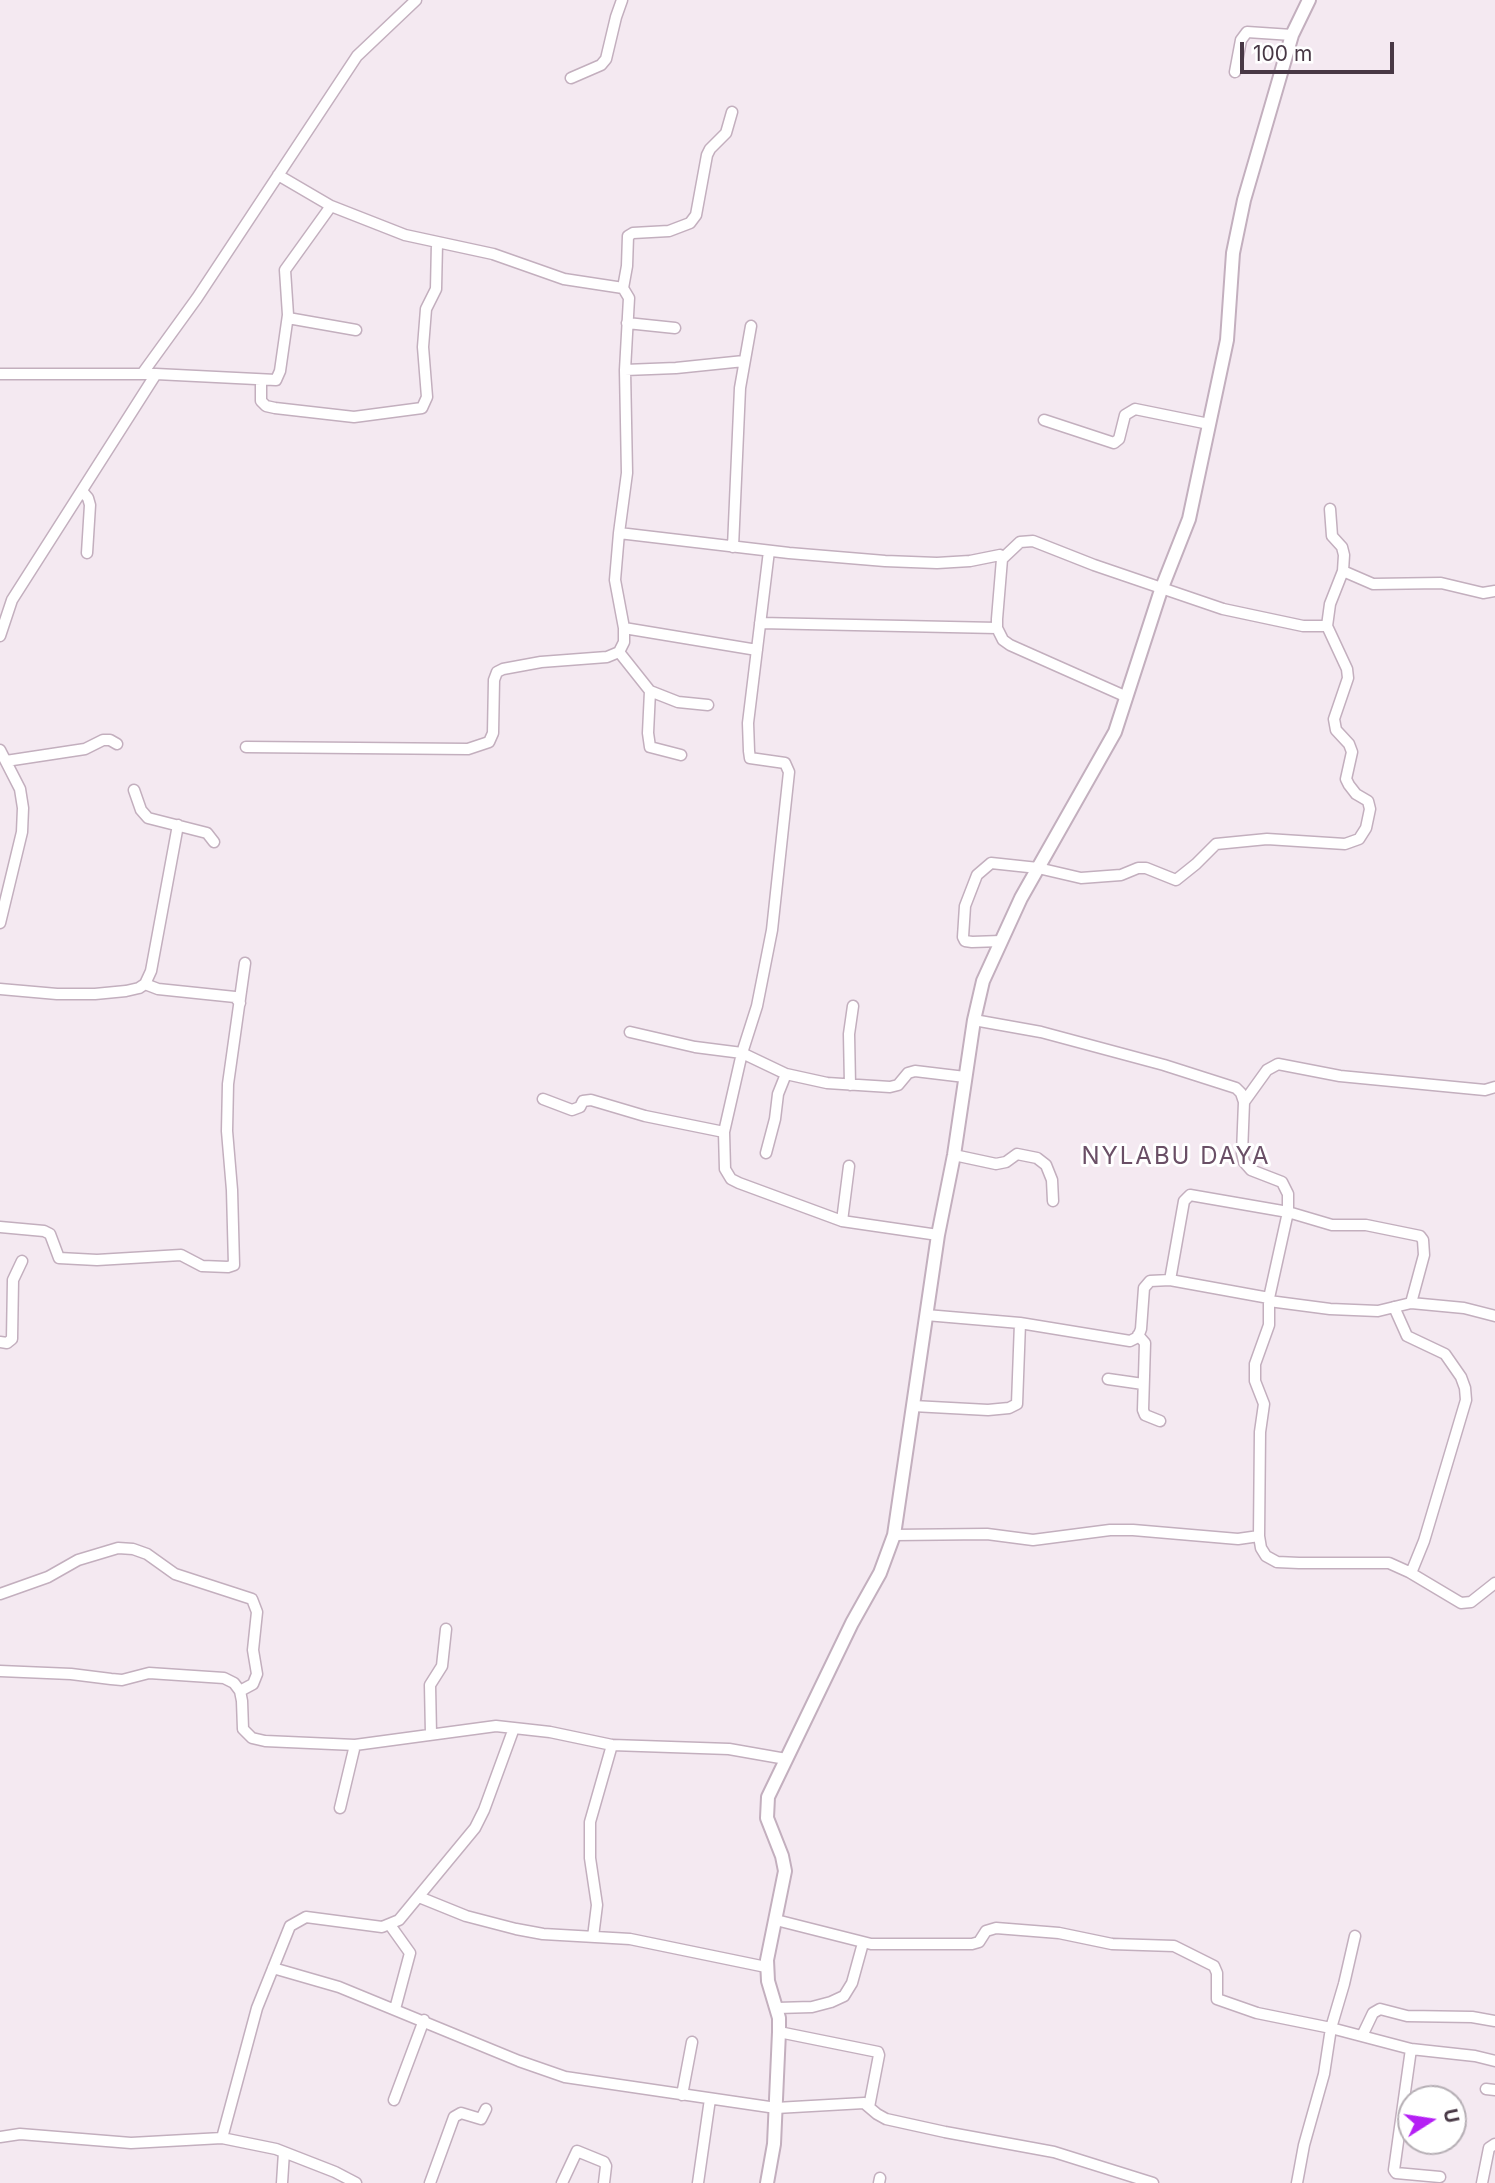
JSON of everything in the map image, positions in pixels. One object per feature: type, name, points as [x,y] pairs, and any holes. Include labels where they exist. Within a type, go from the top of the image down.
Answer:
[{"type":"street","points":[[142,374],[197,298],[357,56],[416,0]]},
{"type":"street","points":[[572,78],[601,65],[606,59],[622,0]]},
{"type":"street","points":[[767,2183],[774,2144],[779,2032],[777,2008],[766,1967],[785,1871],[766,1810],[768,1797],[852,1623],[880,1573],[894,1535],[964,1077],[983,981],[1038,868],[1115,732],[1161,590],[1189,519],[1227,340],[1233,253],[1244,200],[1292,35],[1309,0]]},
{"type":"street","points":[[1235,72],[1241,40],[1247,32],[1292,35]]},
{"type":"street","points":[[622,289],[627,266],[628,236],[633,233],[669,231],[690,223],[696,215],[707,155],[726,133],[732,112]]},
{"type":"street","points":[[246,747],[468,748],[491,739],[494,680],[497,672],[503,668],[527,664],[607,657],[619,652],[624,642],[615,580],[627,474],[625,370],[629,298],[622,289],[564,279],[493,254],[404,235],[331,206],[278,175]]},
{"type":"street","points":[[0,374],[156,374],[271,381],[278,377],[288,318],[285,270],[331,206]]},
{"type":"street","points":[[261,381],[261,401],[266,406],[275,408],[354,416],[422,408],[427,397],[423,348],[426,309],[436,289],[437,243]]},
{"type":"street","points":[[288,318],[356,330]]},
{"type":"street","points":[[628,323],[675,328]]},
{"type":"street","points":[[733,547],[740,388],[751,326]]},
{"type":"street","points":[[625,370],[676,369],[744,361]]},
{"type":"street","points":[[0,636],[12,600],[156,374]]},
{"type":"street","points":[[1044,420],[1114,443],[1119,439],[1125,415],[1135,409],[1209,424]]},
{"type":"street","points":[[82,491],[90,505],[87,553]]},
{"type":"street","points":[[1001,941],[972,942],[965,941],[963,937],[965,906],[977,875],[991,863],[1038,868],[1082,878],[1121,876],[1138,868],[1146,868],[1176,880],[1216,845],[1266,839],[1345,844],[1359,839],[1366,828],[1370,809],[1368,801],[1356,794],[1346,779],[1352,751],[1336,730],[1334,719],[1348,678],[1347,669],[1327,626],[1330,604],[1343,571],[1344,555],[1342,547],[1332,536],[1331,509]]},
{"type":"street","points":[[619,533],[769,551],[937,564],[970,561],[998,554],[1002,559]]},
{"type":"street","points":[[1127,696],[1006,643],[997,628],[1002,559],[1020,542],[1033,541],[1161,590],[1223,609],[1269,621],[1327,626]]},
{"type":"street","points":[[769,551],[748,723],[749,758],[782,761],[789,772],[772,930],[757,1006],[742,1053],[724,1132],[725,1169],[731,1179],[842,1221],[939,1235]]},
{"type":"street","points":[[1343,571],[1373,584],[1441,583],[1483,593],[1495,592]]},
{"type":"street","points":[[760,623],[997,628]]},
{"type":"street","points":[[624,628],[757,650]]},
{"type":"street","points":[[619,652],[650,691],[678,702],[708,705]]},
{"type":"street","points":[[650,691],[650,747],[681,755]]},
{"type":"street","points":[[6,761],[85,749],[103,740],[117,744]]},
{"type":"street","points":[[0,750],[19,789],[23,808],[22,832],[0,923]]},
{"type":"street","points":[[134,790],[141,810],[148,818],[207,833],[214,842]]},
{"type":"street","points":[[0,989],[95,994],[126,991],[145,984],[150,971],[178,825]]},
{"type":"street","points":[[0,1227],[44,1231],[50,1234],[59,1258],[97,1260],[181,1255],[202,1266],[234,1265],[228,1084],[245,963]]},
{"type":"street","points":[[145,984],[158,989],[236,997],[240,1003]]},
{"type":"street","points":[[850,1085],[849,1034],[853,1006]]},
{"type":"street","points":[[974,1020],[1041,1031],[1164,1065],[1236,1088],[1241,1093],[1244,1102],[1244,1162],[1251,1170],[1282,1182],[1288,1194],[1288,1212],[1269,1299],[1269,1325],[1254,1371],[1265,1404],[1260,1432],[1259,1536],[1266,1556],[1277,1562],[1389,1563],[1461,1603],[1471,1602],[1495,1583]]},
{"type":"street","points":[[630,1032],[695,1047],[742,1053],[786,1074],[827,1083],[890,1087],[898,1085],[908,1073],[915,1071],[964,1077]]},
{"type":"street","points":[[1244,1102],[1267,1070],[1278,1064],[1340,1076],[1485,1090],[1495,1087]]},
{"type":"street","points":[[766,1153],[778,1094],[786,1074]]},
{"type":"street","points":[[543,1098],[572,1110],[580,1107],[583,1101],[591,1100],[645,1116],[724,1132]]},
{"type":"street","points":[[954,1155],[996,1164],[1006,1162],[1017,1154],[1037,1158],[1046,1166],[1052,1180],[1053,1201]]},
{"type":"street","points":[[842,1221],[849,1166]]},
{"type":"street","points":[[1170,1280],[1184,1201],[1188,1196],[1288,1212],[1332,1225],[1366,1225],[1422,1238],[1424,1255],[1411,1303]]},
{"type":"street","points":[[0,1342],[7,1343],[12,1339],[13,1280],[22,1262]]},
{"type":"street","points":[[926,1315],[1020,1323],[1130,1341],[1138,1335],[1146,1284],[1156,1280],[1170,1280],[1329,1309],[1384,1311],[1411,1303],[1465,1308],[1495,1316]]},
{"type":"street","points":[[1394,1307],[1407,1336],[1445,1354],[1461,1377],[1466,1400],[1424,1541],[1411,1573]]},
{"type":"street","points":[[913,1406],[988,1410],[1009,1408],[1017,1404],[1020,1323]]},
{"type":"street","points":[[1138,1335],[1145,1343],[1143,1410],[1145,1415],[1160,1421]]},
{"type":"street","points":[[1108,1379],[1143,1384]]},
{"type":"street","points":[[894,1535],[987,1534],[1032,1540],[1110,1530],[1133,1530],[1238,1539],[1259,1536]]},
{"type":"street","points":[[0,1594],[48,1577],[78,1560],[118,1548],[147,1554],[175,1574],[252,1599],[257,1612],[253,1650],[257,1674],[253,1684],[240,1691]]},
{"type":"street","points":[[431,1734],[430,1685],[442,1666],[446,1629]]},
{"type":"street","points":[[0,1671],[71,1674],[122,1680],[149,1673],[212,1675],[224,1678],[234,1683],[240,1691],[243,1729],[252,1738],[265,1741],[355,1745],[479,1726],[514,1728],[612,1745],[729,1749],[786,1759]]},
{"type":"street","points":[[222,2138],[257,2008],[290,1926],[306,1916],[382,1927],[399,1920],[475,1828],[514,1728]]},
{"type":"street","points":[[340,1808],[355,1745]]},
{"type":"street","points":[[593,1937],[597,1905],[590,1858],[590,1822],[612,1745]]},
{"type":"street","points":[[419,1897],[466,1916],[516,1929],[543,1934],[630,1939],[766,1967]]},
{"type":"street","points":[[776,1920],[863,1942],[972,1944],[979,1942],[986,1931],[996,1928],[1059,1933],[1112,1944],[1166,1945],[1183,1949],[1214,1966],[1217,1973],[1217,1999],[1257,2013],[1331,2028],[1411,2049],[1495,2060]]},
{"type":"street","points":[[390,1925],[410,1953],[395,2009]]},
{"type":"street","points":[[1297,2183],[1304,2145],[1324,2074],[1331,2028],[1355,1936]]},
{"type":"street","points":[[777,2008],[813,2007],[844,1996],[854,1976],[863,1942]]},
{"type":"street","points":[[273,1968],[340,1987],[519,2061],[565,2077],[776,2108],[864,2103],[886,2119],[1054,2152],[1153,2183]]},
{"type":"street","points":[[1362,2036],[1373,2013],[1380,2009],[1399,2016],[1472,2017],[1495,2021]]},
{"type":"street","points":[[394,2100],[424,2021]]},
{"type":"street","points":[[779,2032],[878,2052],[869,2107]]},
{"type":"street","points":[[682,2095],[692,2042]]},
{"type":"street","points":[[1411,2049],[1394,2170],[1396,2173],[1440,2177]]},
{"type":"street","points":[[698,2183],[710,2099]]},
{"type":"street","points":[[430,2183],[454,2117],[461,2113],[481,2119],[486,2109]]},
{"type":"street","points":[[0,2137],[20,2134],[131,2143],[222,2138],[251,2142],[284,2152],[356,2183]]},
{"type":"street","points":[[1482,2183],[1490,2168],[1489,2148],[1495,2144]]},
{"type":"street","points":[[562,2183],[577,2151],[604,2162],[604,2183]]},
{"type":"street","points":[[282,2183],[284,2152]]},
{"type":"street","points":[[333,2183],[335,2172]]},
{"type":"district","name":"NYLABU DAYA","points":[[1176,1157]]}]
